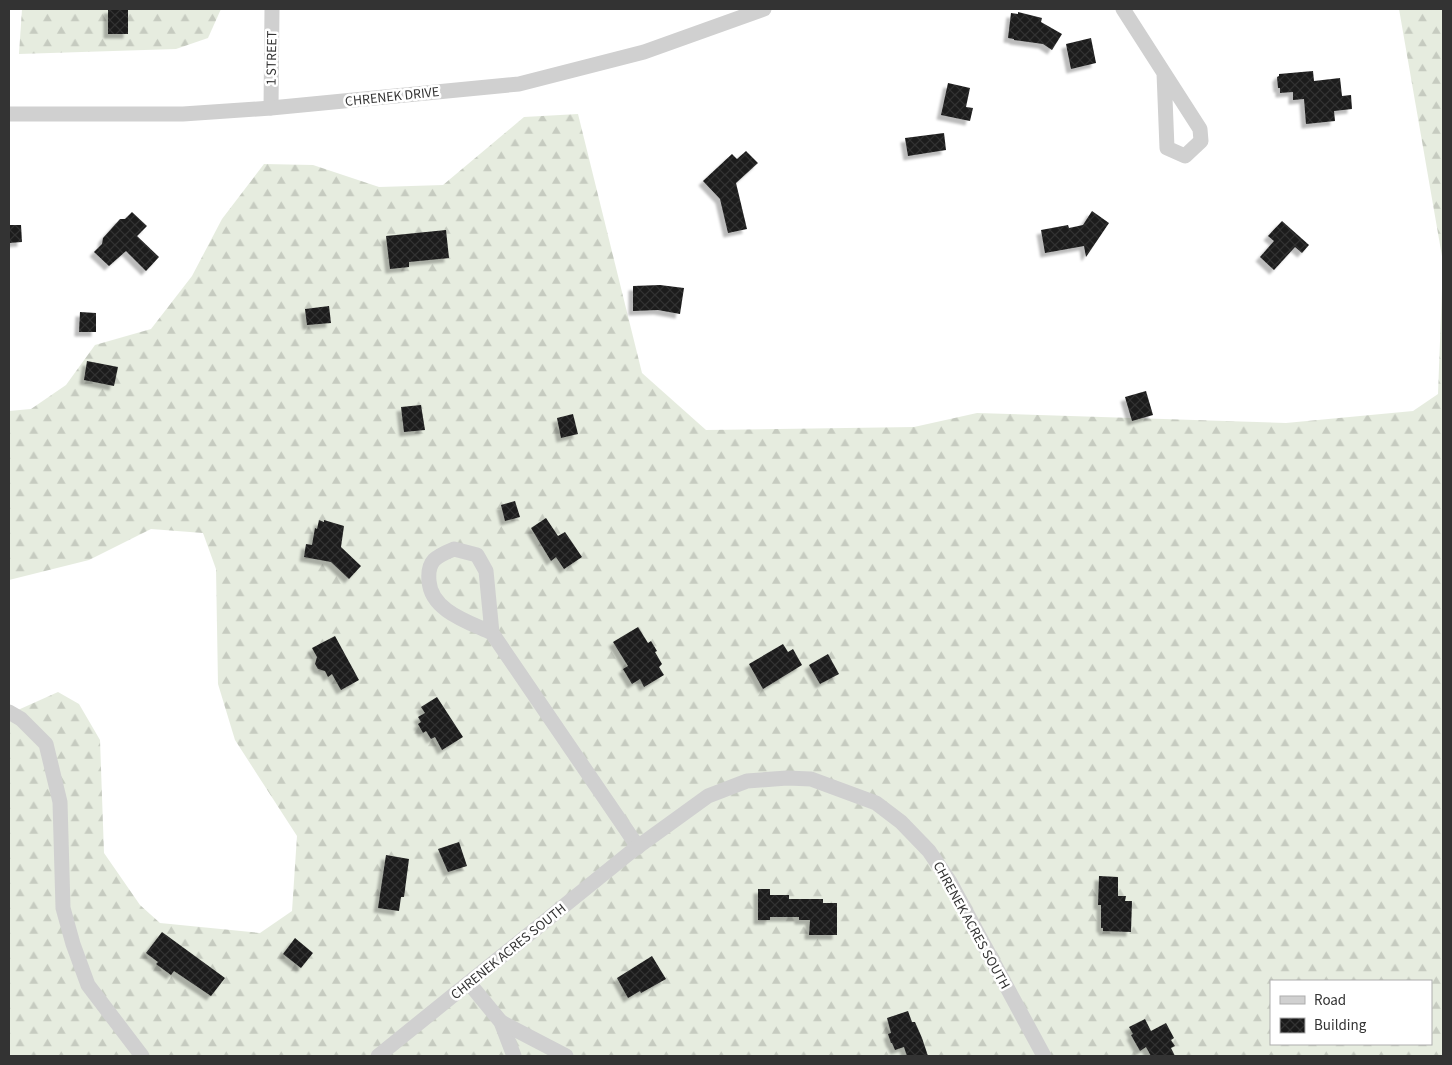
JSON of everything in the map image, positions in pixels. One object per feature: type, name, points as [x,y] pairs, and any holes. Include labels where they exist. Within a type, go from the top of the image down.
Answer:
[{"type":"street","name":"1 STREET","points":[[271,108],[272,9]]},
{"type":"street","name":"CHRENEK DRIVE","points":[[9,114],[183,114],[271,108],[519,84],[644,52],[764,9]]},
{"type":"street","points":[[1123,9],[1164,72],[1200,129],[1201,141],[1185,156],[1167,148],[1164,72]]},
{"type":"street","points":[[492,633],[455,616],[437,602],[429,588],[428,571],[435,558],[454,549],[477,556],[486,571],[492,633],[638,847]]},
{"type":"street","points":[[9,712],[21,719],[46,744],[60,802],[63,908],[72,944],[88,986],[142,1056]]},
{"type":"street","name":"CHRENEK ACRES SOUTH","points":[[378,1056],[638,847],[708,796],[746,781],[787,778],[811,779],[876,804],[901,822],[929,851],[950,882],[1044,1056]]},
{"type":"street","points":[[469,983],[501,1022],[514,1056]]},
{"type":"street","points":[[501,1022],[566,1056]]},
{"type":"green space","points":[[22,9],[221,9],[208,38],[176,49],[19,54]]},
{"type":"green space","points":[[1399,9],[1443,9],[1443,262]]},
{"type":"green space","points":[[578,114],[642,373],[706,430],[914,427],[977,413],[1286,423],[1413,411],[1438,394],[1443,262],[1443,1056],[9,1056],[9,714],[58,692],[79,704],[100,740],[104,853],[140,905],[160,923],[260,933],[292,911],[297,836],[235,740],[218,684],[216,569],[203,533],[151,529],[89,560],[9,580],[9,411],[31,409],[66,385],[95,345],[151,329],[192,276],[222,219],[264,164],[313,165],[379,187],[443,185],[524,117]]},
{"type":"building","points":[[108,9],[128,9],[128,34],[108,34]]},
{"type":"building","points":[[1018,12],[1042,18],[1041,22],[1062,34],[1052,50],[1043,44],[1008,38],[1011,13],[1018,14]]},
{"type":"building","points":[[1091,38],[1096,63],[1071,69],[1066,44]]},
{"type":"building","points":[[1313,71],[1314,81],[1340,78],[1342,96],[1351,95],[1352,109],[1334,111],[1335,121],[1306,124],[1304,99],[1293,100],[1293,92],[1280,93],[1277,77],[1279,74]]},
{"type":"building","points":[[948,83],[970,88],[966,107],[973,108],[970,121],[941,115]]},
{"type":"building","points":[[944,133],[946,150],[908,156],[905,138]]},
{"type":"building","points":[[746,151],[758,163],[736,183],[747,229],[728,233],[720,199],[703,181],[732,154],[737,159]]},
{"type":"building","points":[[1092,211],[1109,223],[1086,257],[1084,246],[1045,253],[1041,230],[1068,225],[1069,228],[1083,225]]},
{"type":"building","points":[[132,212],[147,226],[137,236],[159,257],[146,271],[126,251],[109,266],[94,252],[102,244],[103,238],[120,219],[125,219]]},
{"type":"building","points":[[1282,221],[1309,245],[1302,253],[1295,247],[1274,270],[1260,257],[1274,241],[1268,236]]},
{"type":"building","points":[[9,225],[21,225],[22,242],[9,243]]},
{"type":"building","points":[[446,230],[449,258],[409,262],[409,267],[390,269],[386,236]]},
{"type":"building","points":[[660,285],[684,288],[680,314],[658,310],[633,311],[633,286]]},
{"type":"building","points":[[329,306],[331,323],[307,325],[305,309]]},
{"type":"building","points":[[80,312],[96,313],[96,332],[79,332]]},
{"type":"building","points":[[87,361],[118,367],[114,386],[84,380]]},
{"type":"building","points":[[1146,391],[1153,415],[1132,421],[1125,397]]},
{"type":"building","points":[[421,405],[425,430],[404,432],[401,407]]},
{"type":"building","points":[[573,414],[578,434],[561,438],[557,418]]},
{"type":"building","points":[[515,501],[520,517],[505,521],[501,505]]},
{"type":"building","points":[[546,518],[558,536],[565,532],[582,557],[564,569],[556,557],[551,561],[531,528]]},
{"type":"building","points":[[319,520],[344,526],[341,547],[361,566],[349,579],[331,562],[304,557],[306,544],[312,545],[315,528],[317,529]]},
{"type":"building","points":[[638,627],[648,643],[651,641],[657,651],[655,652],[662,664],[659,667],[664,675],[644,687],[640,679],[632,684],[623,669],[628,666],[613,642]]},
{"type":"building","points":[[335,636],[359,680],[341,690],[332,674],[328,677],[325,671],[318,669],[315,664],[317,657],[312,648]]},
{"type":"building","points":[[783,644],[788,652],[793,649],[802,665],[763,689],[749,664]]},
{"type":"building","points":[[828,654],[839,674],[820,684],[809,665]]},
{"type":"building","points":[[437,697],[463,737],[442,750],[435,737],[431,739],[426,731],[423,733],[418,724],[421,722],[418,717],[425,713],[421,707]]},
{"type":"building","points":[[459,842],[467,866],[448,872],[438,849]]},
{"type":"building","points":[[386,855],[409,859],[404,897],[401,897],[399,911],[378,908]]},
{"type":"building","points":[[1099,876],[1118,877],[1118,896],[1126,896],[1125,901],[1132,901],[1131,932],[1103,931],[1103,928],[1101,928],[1101,905],[1098,905]]},
{"type":"building","points":[[758,889],[770,889],[770,895],[789,895],[789,899],[823,899],[823,903],[837,903],[837,935],[809,935],[810,920],[799,920],[799,917],[770,917],[770,920],[758,920]]},
{"type":"building","points":[[162,932],[225,978],[211,996],[174,971],[171,975],[156,964],[158,962],[146,953]]},
{"type":"building","points":[[295,938],[313,953],[301,968],[283,954]]},
{"type":"building","points":[[652,956],[666,979],[628,998],[617,978]]},
{"type":"building","points":[[908,1011],[912,1022],[915,1022],[928,1056],[907,1056],[904,1047],[895,1050],[891,1043],[888,1034],[891,1033],[887,1018]]},
{"type":"building","points":[[1145,1019],[1151,1031],[1166,1023],[1174,1038],[1171,1040],[1175,1046],[1171,1048],[1175,1056],[1151,1056],[1146,1047],[1140,1051],[1131,1035],[1133,1034],[1129,1027]]}]
